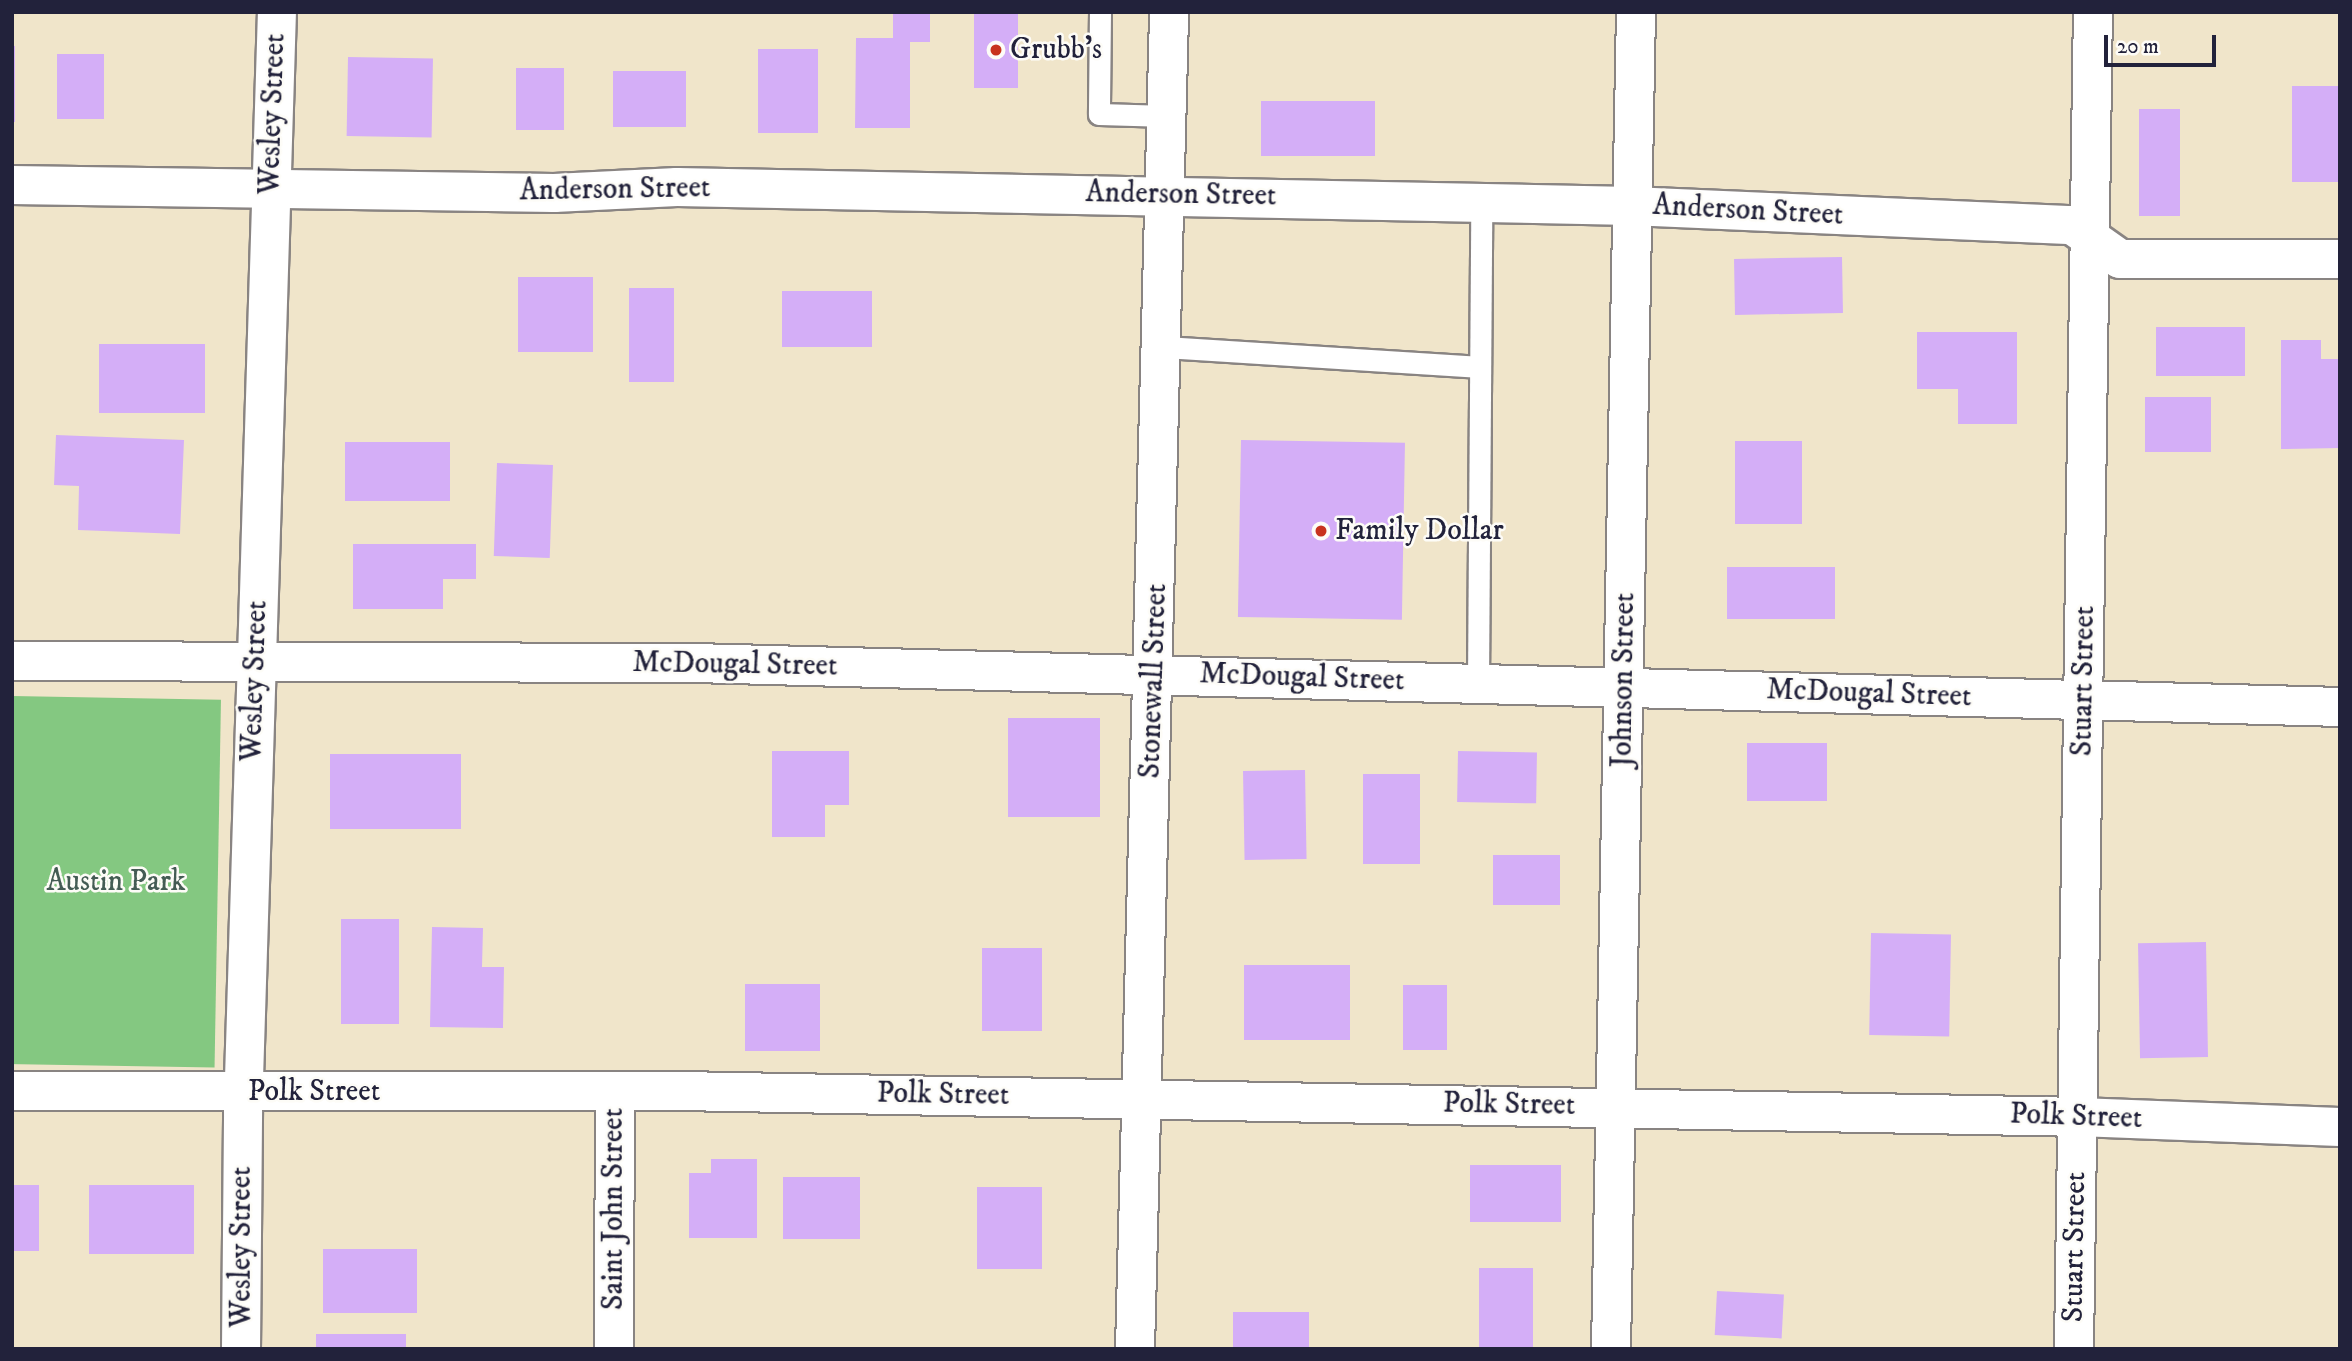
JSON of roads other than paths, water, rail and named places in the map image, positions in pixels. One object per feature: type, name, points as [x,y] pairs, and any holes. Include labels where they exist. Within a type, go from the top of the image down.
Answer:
[{"type":"street","name":"Wesley Street","points":[[241,1349],[255,662],[276,12]]},
{"type":"street","name":"Stonewall Street","points":[[1135,1349],[1155,674],[1169,12]]},
{"type":"street","name":"Johnson Street","points":[[1611,1349],[1636,12]]},
{"type":"street","name":"Stuart Street","points":[[2074,1349],[2094,12]]},
{"type":"street","name":"Anderson Street","points":[[12,185],[554,193],[677,187],[1167,194],[1632,206],[2072,225],[2120,259],[2340,259]]},
{"type":"street","name":"McDougal Street","points":[[12,661],[694,663],[2340,707]]},
{"type":"street","name":"Polk Street","points":[[12,1091],[615,1092]]},
{"type":"street","name":"Polk Street","points":[[679,1091],[2078,1117],[2340,1127]]},
{"type":"street","name":"Saint John Street","points":[[614,1349],[615,1092],[679,1091]]},
{"type":"lane","points":[[1100,12],[1099,114],[1168,116]]},
{"type":"lane","points":[[1478,683],[1481,202]]},
{"type":"lane","points":[[1163,347],[1478,367]]},
{"type":"place","name":"Grubb's","points":[[996,50]]},
{"type":"place","name":"Family Dollar","points":[[1321,531]]},
{"type":"park label","name":"Austin Park","points":[[116,882]]}]
